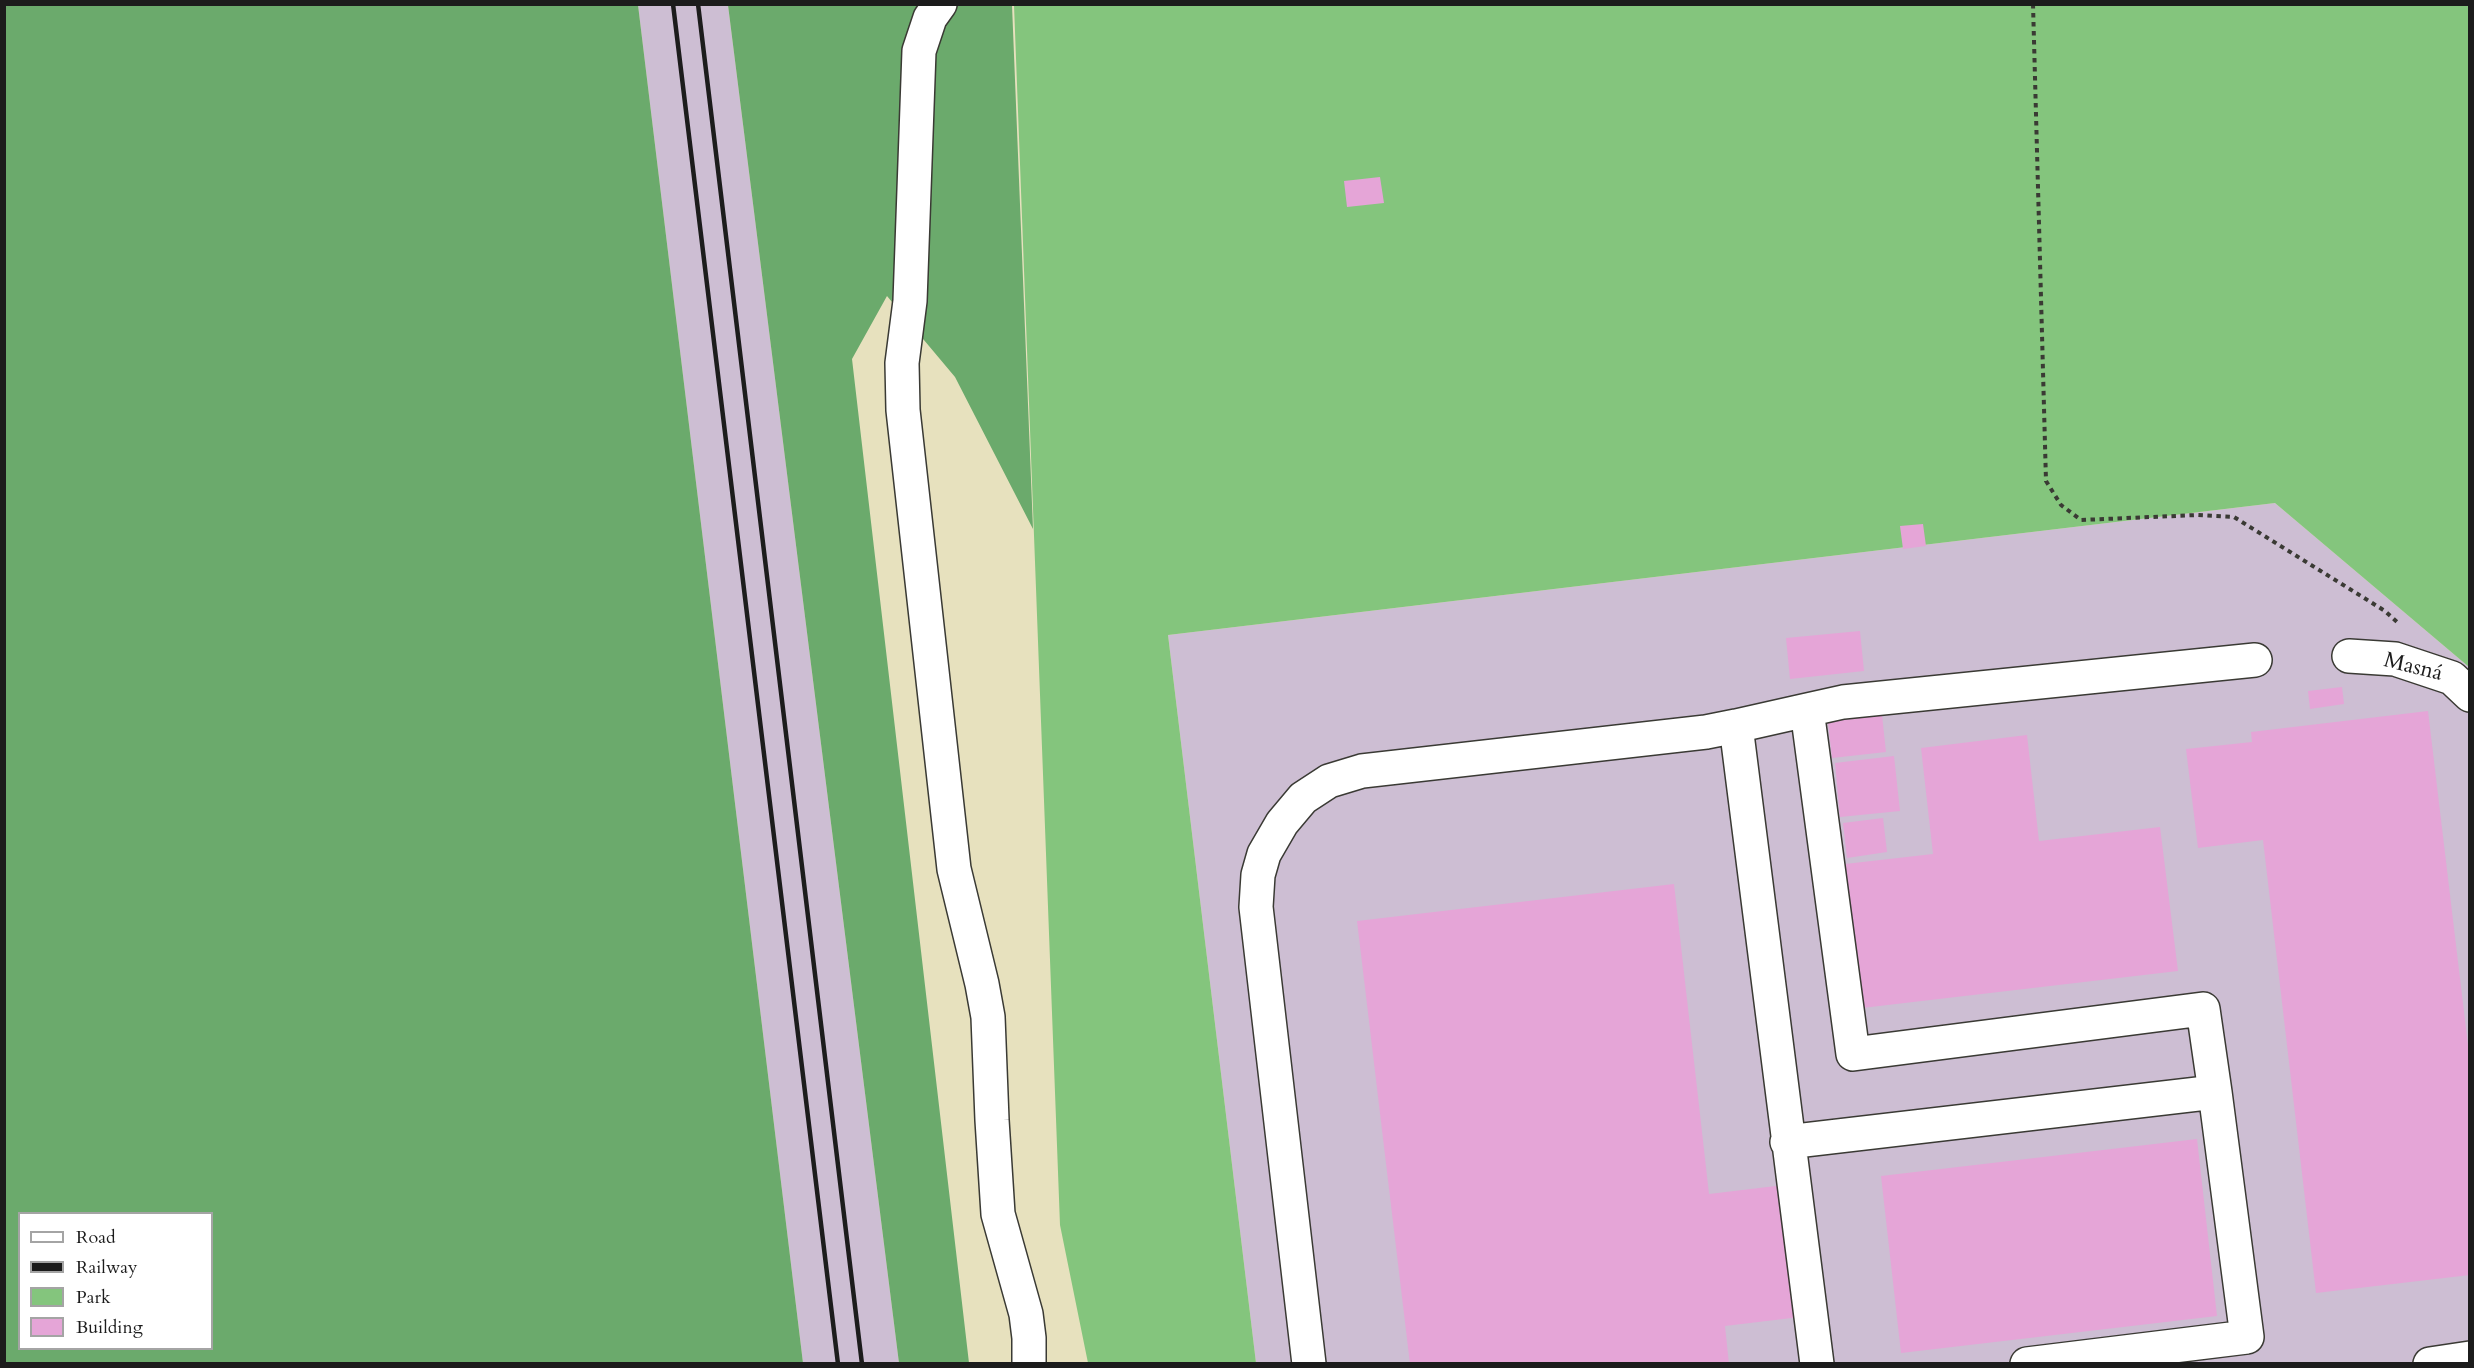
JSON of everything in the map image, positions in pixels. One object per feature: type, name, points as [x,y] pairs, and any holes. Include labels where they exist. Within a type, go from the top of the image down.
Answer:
[{"type":"lane","points":[[940,4],[930,18],[919,51],[910,301],[902,363],[903,410],[954,869],[988,1017],[999,1214],[1026,1314],[1029,1364]]},
{"type":"lane","name":"Masná","points":[[2349,656],[2395,659],[2452,678],[2469,695]]},
{"type":"lane","points":[[1309,1364],[1256,907],[1258,874],[1264,854],[1282,823],[1303,798],[1329,782],[1362,771],[1706,732],[1844,702],[2255,660]]},
{"type":"lane","points":[[1807,710],[1853,1054],[2203,1009],[2249,1350],[2027,1364]]},
{"type":"lane","points":[[1736,726],[1816,1364]]},
{"type":"lane","points":[[1787,1142],[2215,1092]]},
{"type":"lane","points":[[2430,1364],[2469,1359]]},
{"type":"path","points":[[2033,4],[2046,481],[2061,505],[2081,519],[2198,515],[2234,517],[2385,611],[2402,626]]},
{"type":"shaded area","points":[[638,5],[728,5],[899,1363],[803,1363]]},
{"type":"shaded area","points":[[2275,503],[2469,667],[2469,1363],[1256,1363],[1168,635]]},
{"type":"green space","points":[[5,4],[638,5],[803,1363],[5,1363]]},
{"type":"green space","points":[[728,5],[1012,5],[1033,529],[955,377],[887,296],[852,359],[969,1363],[899,1363]]},
{"type":"green space","points":[[1014,5],[2469,5],[2469,667],[2275,503],[1168,635],[1256,1363],[1088,1363],[1060,1225]]},
{"type":"building","points":[[1380,177],[1384,203],[1347,207],[1344,181]]},
{"type":"building","points":[[1923,524],[1926,546],[1903,549],[1900,526]]},
{"type":"building","points":[[1860,631],[1864,671],[1790,679],[1786,638]]},
{"type":"building","points":[[2342,687],[2344,704],[2310,709],[2308,691]]},
{"type":"building","points":[[2428,711],[2470,1062],[2470,1275],[2316,1293],[2263,840],[2198,848],[2186,749],[2252,742],[2251,732]]},
{"type":"building","points":[[1882,715],[1886,752],[1832,758],[1828,722]]},
{"type":"building","points":[[2027,735],[2039,841],[2160,827],[2178,971],[1862,1008],[1845,864],[1933,854],[1921,748]]},
{"type":"building","points":[[1894,756],[1900,811],[1840,817],[1835,763]]},
{"type":"building","points":[[1883,818],[1887,852],[1847,858],[1843,823]]},
{"type":"building","points":[[1674,884],[1709,1194],[1784,1185],[1800,1317],[1725,1326],[1729,1364],[1410,1364],[1357,921]]},
{"type":"building","points":[[2197,1139],[2217,1316],[1901,1353],[1881,1176]]},
{"type":"railway","points":[[673,4],[838,1364]]},
{"type":"railway","points":[[698,4],[862,1364]]}]
